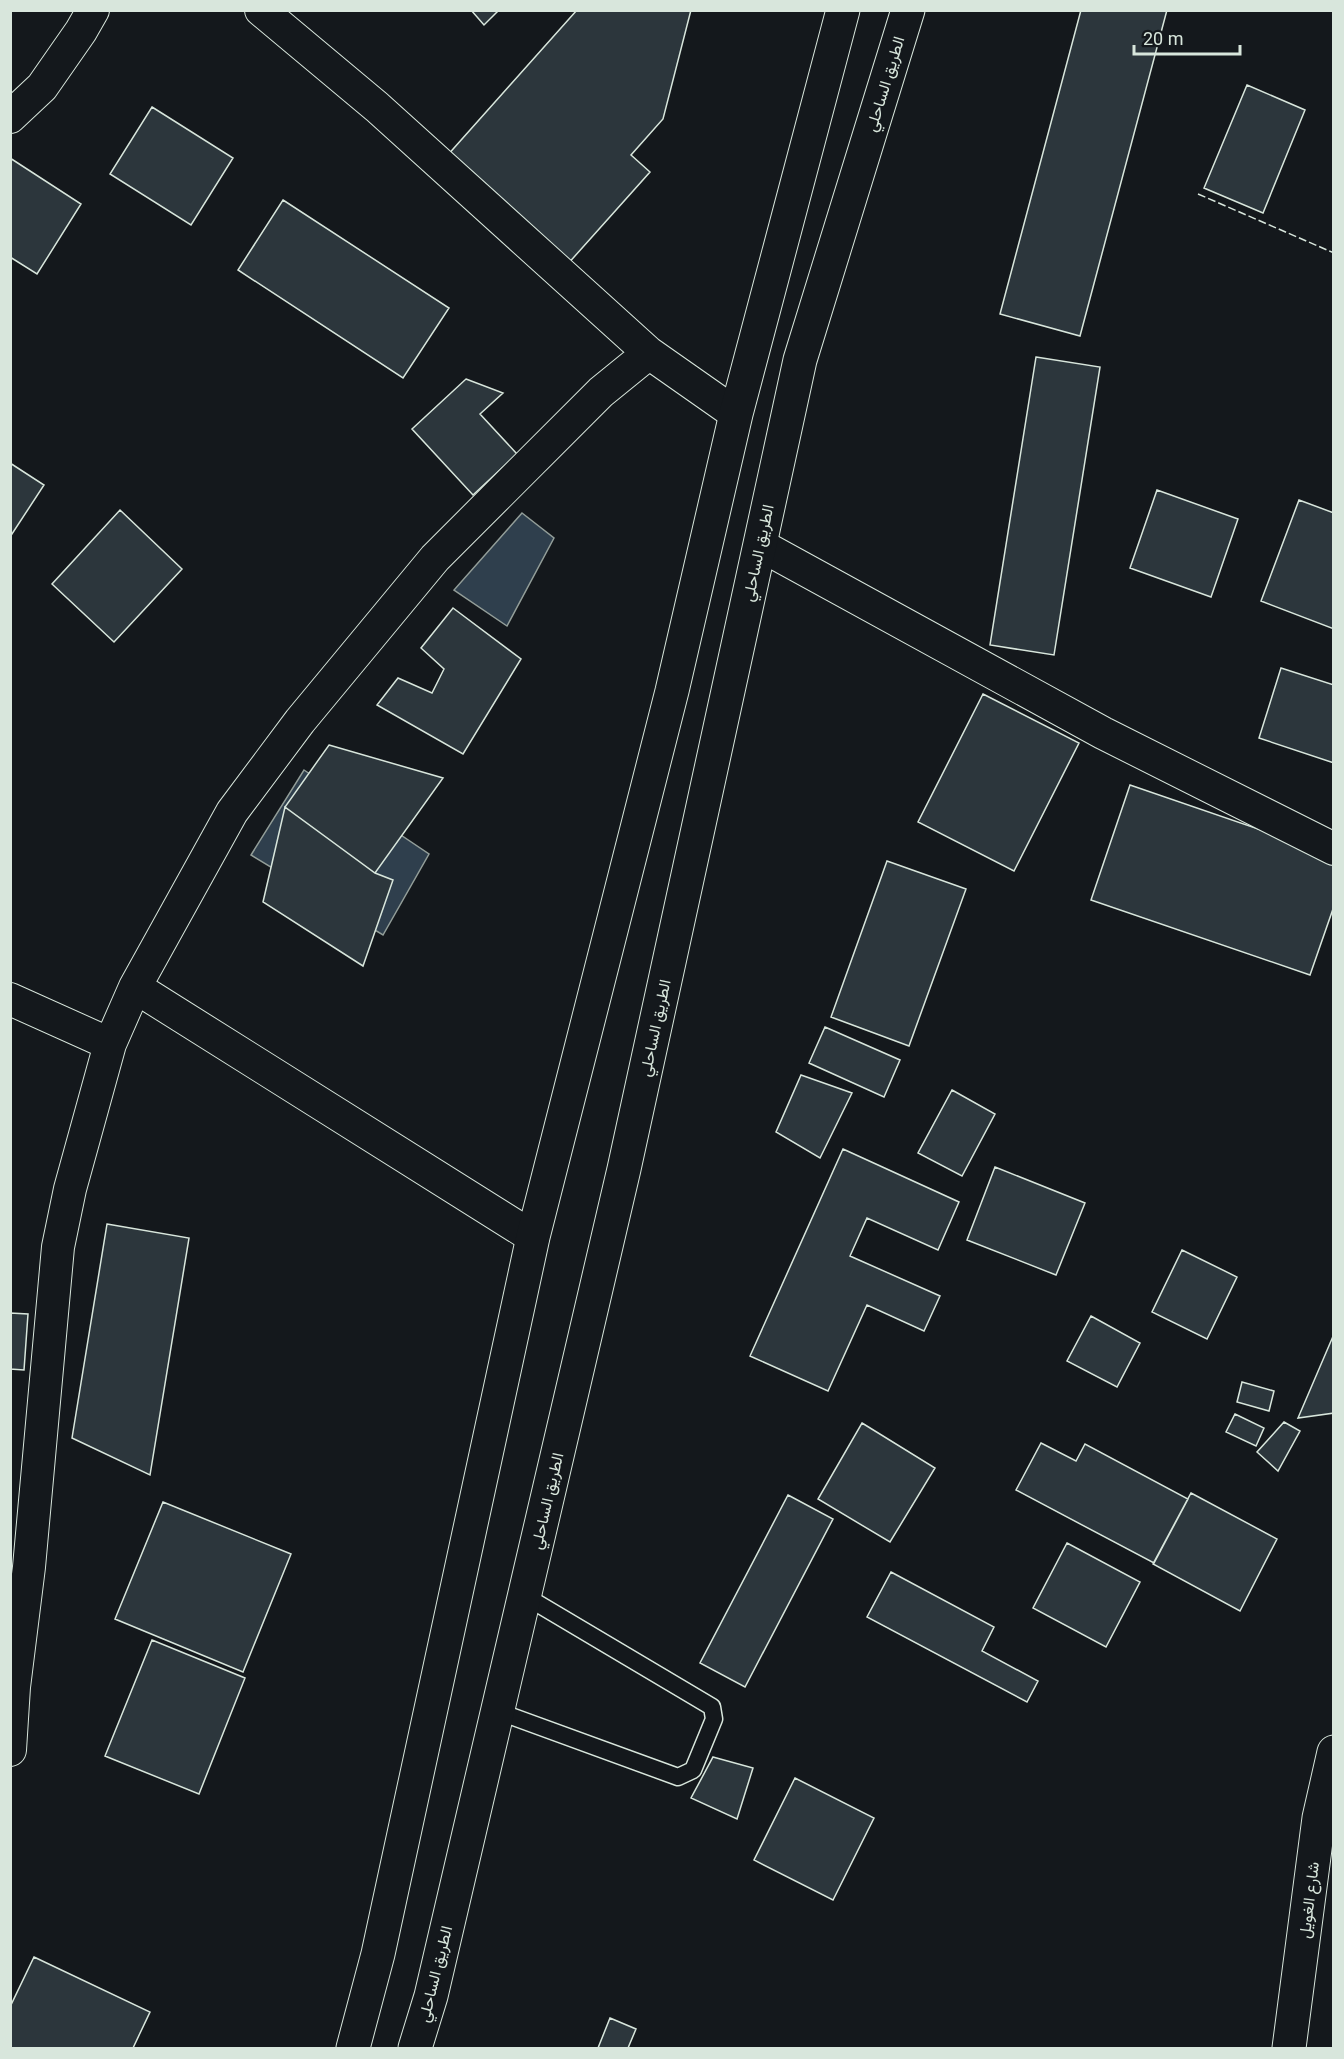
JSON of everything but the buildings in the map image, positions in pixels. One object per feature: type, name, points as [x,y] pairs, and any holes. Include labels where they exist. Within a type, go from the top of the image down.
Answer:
[{"type":"main road","points":[[353,2049],[378,1954],[533,1237],[672,692],[736,414],[843,10]]},
{"type":"main road","name":"الطريق الساحلي","points":[[415,2049],[430,1996],[525,1596],[624,1169],[800,360],[908,10]]},
{"type":"main road","name":"شارع الغويل","points":[[1289,2049],[1319,1818],[1334,1752]]},
{"type":"street","points":[[10,117],[42,87],[93,10]]},
{"type":"street","points":[[261,10],[377,107],[649,353],[736,414]]},
{"type":"street","points":[[10,1749],[14,1687],[29,1567],[58,1247],[70,1189],[110,1044],[135,987],[232,812],[300,722],[435,558],[601,392],[649,353]]},
{"type":"street","points":[[760,545],[1103,733],[1334,849]]},
{"type":"street","points":[[135,987],[533,1237]]},
{"type":"street","points":[[10,999],[110,1044]]},
{"type":"lane","points":[[497,1711],[678,1777],[693,1770],[714,1719],[712,1707],[525,1596]]},
{"type":"water","points":[[522,513],[554,538],[507,626],[454,590]]},
{"type":"water","points":[[304,770],[429,854],[383,935],[251,855]]},
{"type":"fence","points":[[1198,194],[1334,253]]}]
